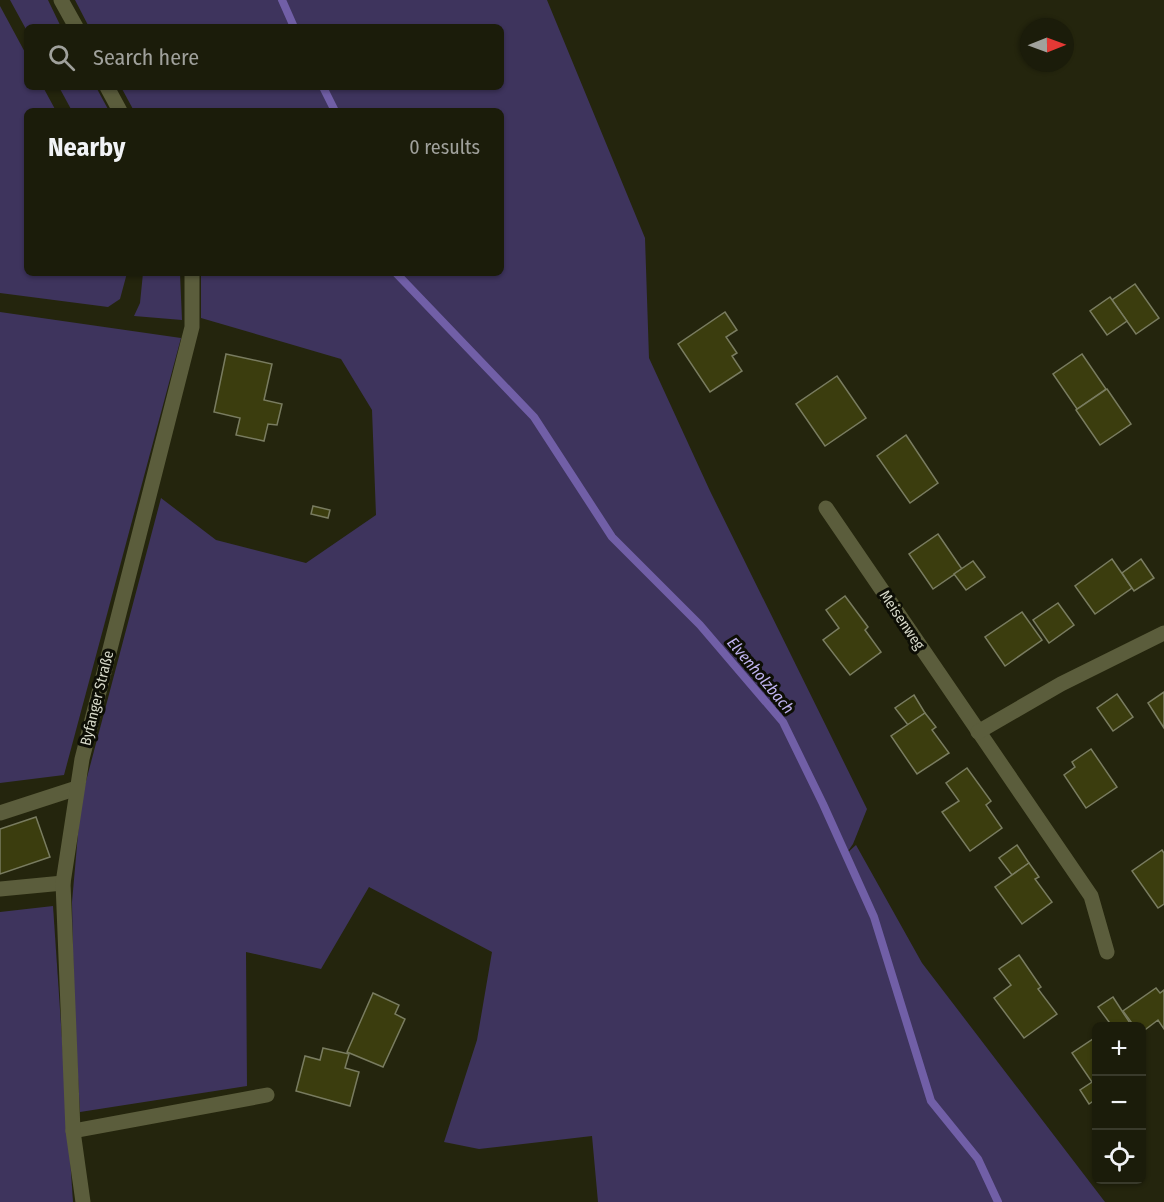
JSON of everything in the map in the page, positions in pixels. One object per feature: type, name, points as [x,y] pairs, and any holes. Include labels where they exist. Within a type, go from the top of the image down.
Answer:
[{"type":"street","points":[[62,0],[74,24]]},
{"type":"street","points":[[109,90],[118,108]]},
{"type":"street","name":"Byfanger Straße","points":[[83,1202],[73,1131],[63,883],[82,759],[192,327],[192,276]]},
{"type":"street","name":"Meisenweg","points":[[826,508],[1091,896],[1107,952]]},
{"type":"street","points":[[978,732],[1061,684],[1164,633]]},
{"type":"street","points":[[0,813],[77,788]]},
{"type":"street","points":[[0,889],[63,883]]},
{"type":"street","points":[[73,1131],[267,1095]]},
{"type":"shaded area","points":[[10,0],[48,0],[60,24],[24,24]]},
{"type":"shaded area","points":[[75,0],[547,0],[645,238],[649,358],[710,491],[867,809],[853,844],[846,854],[856,845],[922,963],[1105,1202],[598,1202],[592,1136],[479,1149],[444,1142],[477,1040],[492,952],[369,887],[321,969],[246,952],[247,1086],[80,1112],[74,1007],[72,902],[81,800],[161,498],[216,540],[306,563],[376,515],[372,410],[341,359],[201,318],[201,276],[504,276],[504,108],[132,108],[123,90],[504,90],[504,24],[87,24]]},
{"type":"shaded area","points":[[0,6],[24,50],[24,90],[45,90],[54,108],[24,108],[24,276],[126,276],[120,299],[108,307],[0,293]]},
{"type":"shaded area","points":[[61,90],[98,90],[107,108],[70,108]]},
{"type":"shaded area","points":[[143,276],[180,276],[182,320],[134,316],[140,303]]},
{"type":"shaded area","points":[[0,312],[181,338],[64,775],[0,783]]},
{"type":"shaded area","points":[[53,906],[73,1202],[0,1202],[0,912]]},
{"type":"building","points":[[1135,284],[1159,318],[1136,334],[1112,300]]},
{"type":"building","points":[[1110,297],[1127,321],[1107,335],[1090,311]]},
{"type":"building","points":[[725,312],[737,330],[726,337],[737,353],[732,356],[742,371],[710,392],[678,344]]},
{"type":"building","points":[[226,354],[272,364],[264,400],[282,404],[277,425],[268,424],[264,441],[236,435],[240,418],[214,412]]},
{"type":"building","points":[[1082,354],[1106,389],[1077,409],[1053,374]]},
{"type":"building","points":[[837,376],[866,418],[825,446],[796,404]]},
{"type":"building","points":[[1107,389],[1131,424],[1100,445],[1076,410]]},
{"type":"building","points":[[906,435],[938,483],[910,503],[877,456]]},
{"type":"building","points":[[313,506],[330,510],[328,518],[311,514]]},
{"type":"building","points":[[938,534],[962,569],[933,589],[909,554]]},
{"type":"building","points":[[1112,559],[1132,588],[1095,614],[1075,586]]},
{"type":"building","points":[[1141,559],[1154,578],[1134,591],[1122,573]]},
{"type":"building","points":[[973,561],[985,577],[966,590],[954,574]]},
{"type":"building","points":[[845,596],[868,627],[865,630],[881,652],[850,675],[823,640],[839,628],[826,610]]},
{"type":"building","points":[[1058,603],[1074,625],[1049,643],[1033,620]]},
{"type":"building","points":[[1022,612],[1042,640],[1005,666],[985,637]]},
{"type":"building","points":[[1164,692],[1164,728],[1148,703]]},
{"type":"building","points":[[1117,694],[1133,717],[1113,731],[1097,708]]},
{"type":"building","points":[[914,695],[925,713],[908,725],[895,708]]},
{"type":"building","points":[[925,713],[936,727],[932,730],[949,753],[917,774],[891,736]]},
{"type":"building","points":[[1091,749],[1117,787],[1086,808],[1064,775],[1075,767],[1072,762]]},
{"type":"building","points":[[967,768],[991,801],[986,805],[1002,828],[970,851],[942,812],[959,801],[946,783]]},
{"type":"building","points":[[36,817],[50,857],[0,874],[0,829]]},
{"type":"building","points":[[1017,845],[1029,863],[1012,875],[999,858]]},
{"type":"building","points":[[1162,850],[1164,853],[1164,904],[1158,908],[1132,871]]},
{"type":"building","points":[[1029,863],[1039,877],[1035,879],[1052,902],[1022,924],[995,887]]},
{"type":"building","points":[[1019,955],[1041,987],[1038,989],[1057,1014],[1024,1038],[994,998],[1011,985],[999,969]]},
{"type":"building","points":[[1156,988],[1160,993],[1164,990],[1164,1029],[1158,1020],[1146,1029],[1146,1022],[1131,1022],[1123,1011]]},
{"type":"building","points":[[373,993],[399,1005],[395,1014],[405,1019],[383,1067],[347,1052]]},
{"type":"building","points":[[1113,997],[1129,1022],[1109,1022],[1098,1007]]},
{"type":"building","points":[[1092,1040],[1092,1082],[1072,1053]]},
{"type":"building","points":[[323,1048],[349,1054],[345,1068],[359,1072],[350,1106],[296,1091],[305,1056],[320,1060]]},
{"type":"building","points":[[1092,1082],[1092,1102],[1089,1104],[1080,1090]]},
{"type":"waterway","name":"Elvenholzbach","points":[[282,0],[293,24]]},
{"type":"waterway","name":"Elvenholzbach","points":[[324,90],[334,108]]},
{"type":"waterway","name":"Elvenholzbach","points":[[399,276],[534,417],[612,537],[700,625],[783,722],[874,917],[931,1101],[978,1159],[998,1202]]}]
